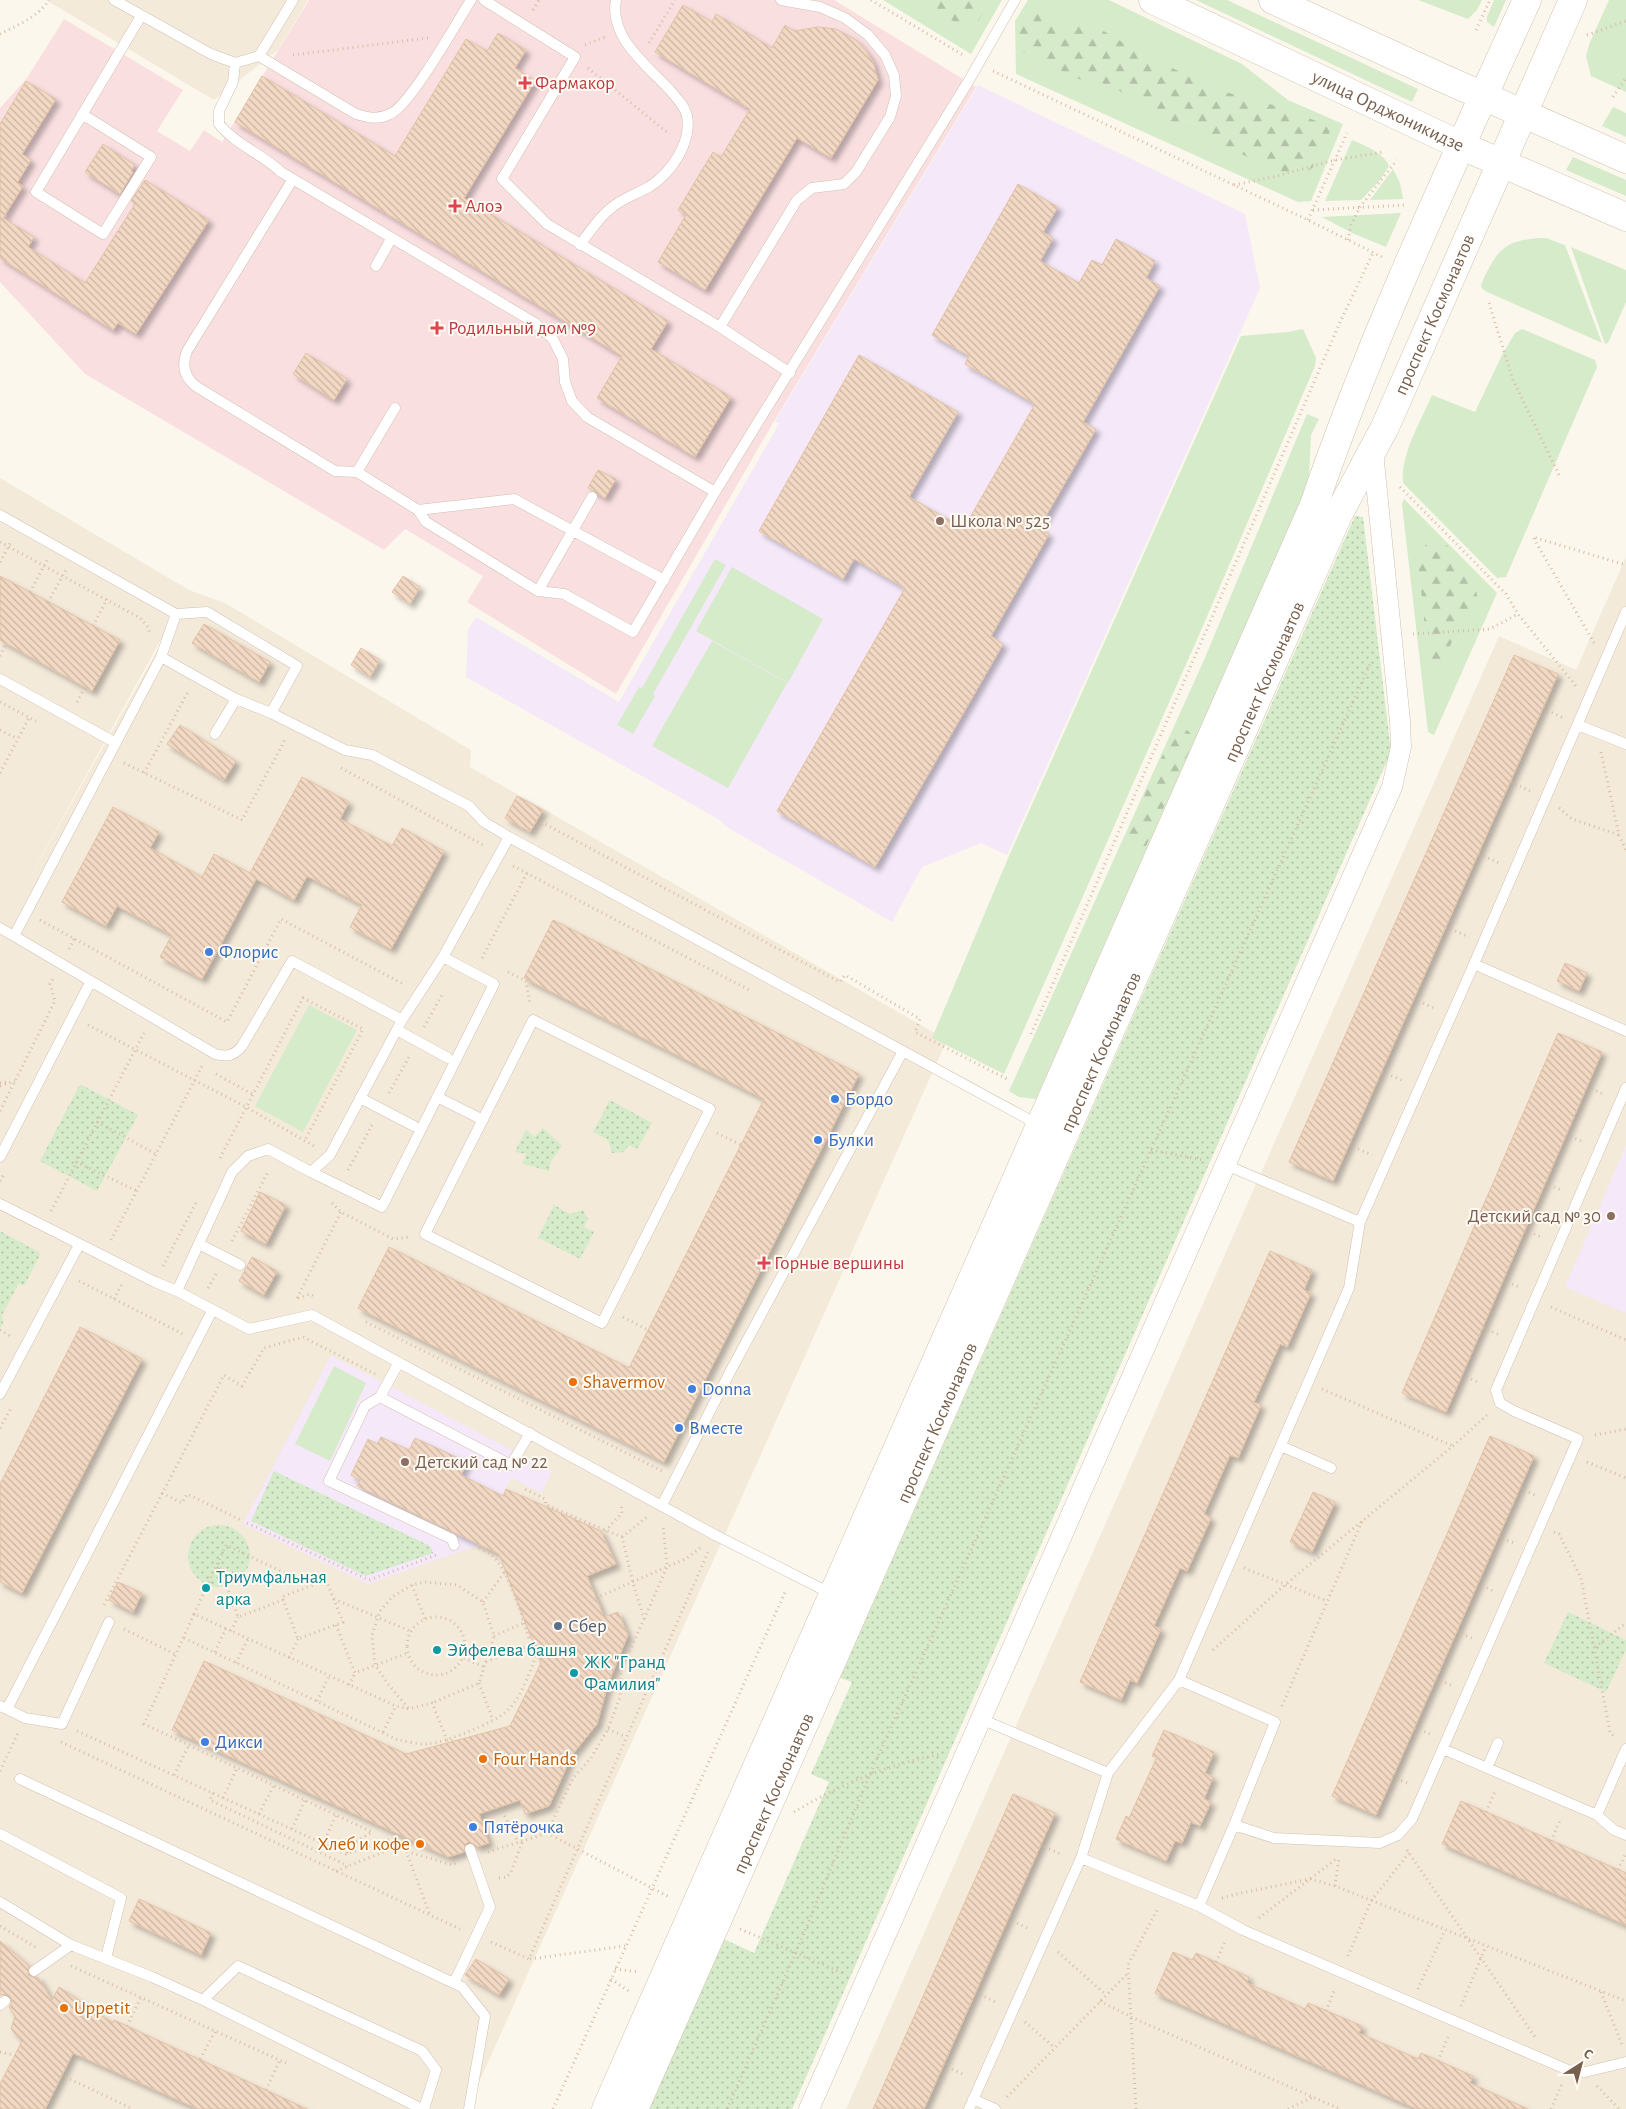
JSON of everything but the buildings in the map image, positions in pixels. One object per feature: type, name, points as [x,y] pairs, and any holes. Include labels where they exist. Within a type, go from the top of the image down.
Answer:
[{"type":"street","name":"улица Орджоникидзе","points":[[1153,0],[1462,146],[1626,217]]},
{"type":"street","points":[[1272,0],[1524,115],[1626,159]]},
{"type":"street","name":"проспект Космонавтов","points":[[1052,1131],[1314,504],[1338,435],[1400,283],[1527,0]]},
{"type":"street","name":"проспект Космонавтов","points":[[634,2109],[845,1600],[1052,1131],[1338,515],[1373,452],[1524,115],[1573,0]]},
{"type":"street","points":[[809,2109],[1392,787],[1401,747],[1400,721],[1373,452]]},
{"type":"street","name":"проспект Космонавтов","points":[[606,2109],[845,1600]]},
{"type":"lane","points":[[114,0],[211,54],[235,62],[259,56],[356,114],[374,119],[392,114],[407,100],[471,0]]},
{"type":"lane","points":[[259,56],[293,0]]},
{"type":"lane","points":[[484,0],[575,57],[502,179],[547,224],[720,327],[790,373]]},
{"type":"lane","points":[[580,245],[593,226],[614,206],[659,180],[684,146],[688,130],[687,114],[676,97],[640,59],[619,31],[614,12],[616,0]]},
{"type":"lane","points":[[720,327],[797,200],[812,188],[844,184],[856,172],[890,117],[896,96],[894,75],[885,55],[868,35],[845,18],[820,7],[781,0]]},
{"type":"lane","points":[[293,179],[187,351],[184,359],[186,375],[197,387],[335,471],[357,472],[418,510],[426,522],[538,591],[564,594],[633,632],[715,492],[979,64],[1015,0]]},
{"type":"lane","points":[[82,114],[151,157],[103,234],[36,192],[82,114],[141,16]]},
{"type":"lane","points":[[235,62],[233,82],[219,111],[219,124],[227,134],[268,160],[281,172],[535,324],[553,339],[563,359],[565,382],[572,401],[587,417],[715,492]]},
{"type":"lane","points":[[376,266],[391,239]]},
{"type":"lane","points":[[357,472],[396,408]]},
{"type":"lane","points":[[538,591],[592,497]]},
{"type":"lane","points":[[418,510],[514,499],[664,580]]},
{"type":"lane","points":[[0,515],[176,614],[207,612],[297,666],[271,713]]},
{"type":"lane","points":[[999,2106],[971,2104],[1080,1860],[1108,1773],[1179,1680],[1349,1288],[1360,1222],[1626,613]]},
{"type":"lane","points":[[14,936],[161,657],[176,614]]},
{"type":"lane","points":[[161,657],[236,699],[271,713],[344,750],[372,755],[470,806],[484,822],[509,837],[1052,1131]]},
{"type":"lane","points":[[0,679],[116,743]]},
{"type":"lane","points":[[215,734],[236,699]]},
{"type":"lane","points":[[1578,725],[1626,744]]},
{"type":"lane","points":[[311,1172],[330,1155],[402,1020],[443,957],[509,837]]},
{"type":"lane","points":[[0,928],[215,1054],[226,1057],[236,1053],[242,1046],[292,961],[402,1020]]},
{"type":"lane","points":[[177,1291],[232,1172],[248,1156],[268,1149],[382,1207],[494,984],[443,957]]},
{"type":"lane","points":[[1474,964],[1626,1031]]},
{"type":"lane","points":[[0,1157],[92,981]]},
{"type":"lane","points":[[533,1020],[710,1109],[602,1323],[425,1234],[483,1120],[533,1020]]},
{"type":"lane","points":[[397,1030],[448,1058]]},
{"type":"lane","points":[[662,1505],[903,1051]]},
{"type":"lane","points":[[1234,1825],[1274,1838],[1380,1843],[1398,1835],[1412,1819],[1578,1439],[1500,1403],[1496,1390],[1626,1088]]},
{"type":"lane","points":[[437,1097],[483,1120]]},
{"type":"lane","points":[[360,1098],[414,1126]]},
{"type":"lane","points":[[1226,1165],[1360,1222]]},
{"type":"lane","points":[[0,1204],[79,1245],[177,1291],[249,1329],[312,1315],[662,1505],[715,1536],[845,1600]]},
{"type":"lane","points":[[199,1244],[240,1265]]},
{"type":"lane","points":[[0,1394],[79,1245]]},
{"type":"lane","points":[[109,1622],[62,1724],[26,1718],[3,1708],[212,1311]]},
{"type":"lane","points":[[399,1362],[380,1397],[365,1406],[329,1481],[452,1539],[454,1545]]},
{"type":"lane","points":[[380,1397],[511,1465],[530,1433]]},
{"type":"lane","points":[[1281,1446],[1331,1468]]},
{"type":"lane","points":[[1179,1680],[1275,1722],[1199,1906]]},
{"type":"lane","points":[[981,1719],[1108,1773]]},
{"type":"lane","points":[[1487,1768],[1498,1743]]},
{"type":"lane","points":[[1443,1749],[1597,1815],[1614,1830],[1626,1835]]},
{"type":"lane","points":[[1597,1815],[1626,1749]]},
{"type":"lane","points":[[20,1779],[462,1987],[485,2016],[469,2109]]},
{"type":"lane","points":[[0,1834],[121,1898],[106,1958]]},
{"type":"lane","points":[[454,1983],[490,1907],[472,1853]]},
{"type":"lane","points":[[1080,1860],[1199,1906],[1243,1930],[1568,2070],[1585,2072],[1626,2062]]},
{"type":"lane","points":[[0,1902],[71,1945],[203,2000],[423,2109],[436,2070],[422,2051],[238,1966],[203,2000]]},
{"type":"lane","points":[[34,1971],[71,1945]]},
{"type":"path","points":[[0,34],[43,9],[49,0]]},
{"type":"path","points":[[640,59],[675,0]]},
{"type":"path","points":[[871,0],[979,64],[1308,220],[1372,253],[1385,258],[1389,249]]},
{"type":"path","points":[[1476,30],[1490,0]]},
{"type":"path","points":[[1587,35],[1626,22]]},
{"type":"path","points":[[619,31],[581,46],[575,57],[684,146]]},
{"type":"path","points":[[271,63],[287,56],[449,35]]},
{"type":"path","points":[[1612,98],[1626,78]]},
{"type":"path","points":[[1308,220],[1346,133]]},
{"type":"path","points":[[1234,185],[1273,177],[1335,160],[1384,152]]},
{"type":"path","points":[[1348,240],[1351,224],[1360,208],[1397,160]]},
{"type":"path","points":[[1313,210],[1408,205],[1404,214]]},
{"type":"path","points":[[1031,1034],[1341,320],[1372,253]]},
{"type":"path","points":[[1489,304],[1514,380],[1559,476]]},
{"type":"path","points":[[1396,483],[1506,594],[1518,614],[1588,701]]},
{"type":"path","points":[[0,562],[20,526]]},
{"type":"path","points":[[1605,662],[1533,537],[1626,565]]},
{"type":"path","points":[[0,542],[145,622],[150,632],[150,638]]},
{"type":"path","points":[[30,592],[55,546]]},
{"type":"path","points":[[48,602],[73,556]]},
{"type":"path","points":[[93,626],[117,580]]},
{"type":"path","points":[[1408,634],[1490,629],[1518,614]]},
{"type":"path","points":[[0,656],[6,644]]},
{"type":"path","points":[[727,2109],[796,1952],[870,1774],[1373,658]]},
{"type":"path","points":[[144,773],[196,676]]},
{"type":"path","points":[[0,773],[38,700]]},
{"type":"path","points":[[122,762],[242,820],[293,724]]},
{"type":"path","points":[[0,730],[18,739]]},
{"type":"path","points":[[278,734],[294,743]]},
{"type":"path","points":[[1597,734],[1619,835],[1626,850]]},
{"type":"path","points":[[338,766],[485,846],[483,850],[755,993]]},
{"type":"path","points":[[1546,798],[1572,819],[1619,835]]},
{"type":"path","points":[[515,867],[526,846],[543,822],[840,982],[845,976],[920,1019],[914,1032],[1009,1080]]},
{"type":"path","points":[[482,958],[527,873]]},
{"type":"path","points":[[44,911],[40,920],[227,1022],[281,920],[410,988]]},
{"type":"path","points":[[1446,927],[1483,943]]},
{"type":"path","points":[[0,1111],[55,1001],[50,984],[74,939]]},
{"type":"path","points":[[393,1239],[341,1212],[331,1202],[458,965]]},
{"type":"path","points":[[503,970],[526,981],[533,1020]]},
{"type":"path","points":[[194,1061],[252,1094],[303,998],[363,1029],[305,1140]]},
{"type":"path","points":[[1414,999],[1451,1016]]},
{"type":"path","points":[[72,1017],[330,1155]]},
{"type":"path","points":[[43,1226],[144,1032],[152,1037]]},
{"type":"path","points":[[98,1271],[103,1256],[202,1066]]},
{"type":"path","points":[[1382,1072],[1419,1088]]},
{"type":"path","points":[[0,1085],[16,1080]]},
{"type":"path","points":[[97,1122],[156,1154]]},
{"type":"path","points":[[702,1125],[741,1145]]},
{"type":"path","points":[[1349,1145],[1386,1162]]},
{"type":"path","points":[[1151,1150],[1226,1165]]},
{"type":"path","points":[[76,1162],[137,1191]]},
{"type":"path","points":[[207,1291],[268,1170],[276,1174]]},
{"type":"path","points":[[0,1182],[5,1173]]},
{"type":"path","points":[[297,1298],[341,1212]]},
{"type":"path","points":[[75,1290],[86,1272],[98,1271],[123,1283],[114,1299]]},
{"type":"path","points":[[64,1274],[196,1340]]},
{"type":"path","points":[[288,1302],[310,1294],[319,1298]]},
{"type":"path","points":[[1535,1300],[1626,1340]]},
{"type":"path","points":[[609,1310],[648,1330]]},
{"type":"path","points":[[364,1321],[676,1478]]},
{"type":"path","points":[[0,1330],[12,1337],[8,1344]]},
{"type":"path","points":[[102,1608],[224,1375],[242,1386],[264,1348],[303,1337],[388,1381]]},
{"type":"path","points":[[1308,1383],[1453,1446]]},
{"type":"path","points":[[1179,1680],[1286,1584],[1453,1446],[1500,1403]]},
{"type":"path","points":[[0,1428],[12,1406]]},
{"type":"path","points":[[1578,1439],[1626,1429]]},
{"type":"path","points":[[1571,1455],[1626,1478]]},
{"type":"path","points":[[523,1488],[545,1499],[546,1505],[622,1537]]},
{"type":"path","points":[[162,1493],[182,1503],[186,1494],[369,1580],[456,1548],[454,1545]]},
{"type":"path","points":[[605,1531],[622,1513],[621,1502]]},
{"type":"path","points":[[622,1537],[662,1505]]},
{"type":"path","points":[[547,1833],[573,1778],[591,1758],[608,1729],[620,1697],[621,1670],[668,1567],[662,1505]]},
{"type":"path","points":[[1275,1722],[1363,1519]]},
{"type":"path","points":[[1541,1524],[1559,1534],[1581,1578],[1610,1732],[1626,1749]]},
{"type":"path","points":[[596,1598],[687,1558],[715,1536]]},
{"type":"path","points":[[529,1959],[715,1536]]},
{"type":"path","points":[[622,1537],[644,1619]]},
{"type":"path","points":[[311,1586],[226,1545],[144,1724],[372,1832],[354,1843],[346,1854]]},
{"type":"path","points":[[184,1638],[398,1740],[426,1744],[447,1740],[493,1720],[509,1710],[525,1684],[535,1659],[511,1587],[498,1562],[490,1553],[477,1547]]},
{"type":"path","points":[[1230,1562],[1328,1601]]},
{"type":"path","points":[[218,1563],[238,1617]]},
{"type":"path","points":[[483,1602],[504,1574]]},
{"type":"path","points":[[289,1658],[298,1640],[343,1622],[326,1580],[282,1597],[298,1640]]},
{"type":"path","points":[[553,2109],[790,1581]]},
{"type":"path","points":[[409,1709],[388,1684],[376,1665],[372,1635],[377,1618],[380,1611],[392,1597],[412,1585],[425,1582],[457,1585],[483,1602],[494,1636],[479,1683],[493,1720]]},
{"type":"path","points":[[412,1585],[425,1620]]},
{"type":"path","points":[[334,1599],[410,1631]]},
{"type":"path","points":[[231,1631],[238,1617],[283,1600]]},
{"type":"path","points":[[194,1614],[396,1706],[409,1709],[432,1703],[479,1683]]},
{"type":"path","points":[[432,1617],[444,1618],[456,1625],[463,1636],[464,1658],[452,1671],[440,1676],[427,1674],[415,1668],[408,1653],[406,1644],[410,1631],[419,1622],[425,1620],[432,1617]]},
{"type":"path","points":[[494,1636],[524,1622]]},
{"type":"path","points":[[1594,1647],[1626,1623]]},
{"type":"path","points":[[336,1625],[355,1673]]},
{"type":"path","points":[[215,1652],[226,1628]]},
{"type":"path","points":[[126,1630],[177,1655]]},
{"type":"path","points":[[236,1663],[248,1639]]},
{"type":"path","points":[[486,1662],[530,1644]]},
{"type":"path","points":[[349,1685],[355,1673],[408,1653]]},
{"type":"path","points":[[464,1658],[484,1667]]},
{"type":"path","points":[[317,1701],[330,1676]]},
{"type":"path","points":[[432,1703],[447,1740],[453,1742]]},
{"type":"path","points":[[383,1732],[396,1706]]},
{"type":"path","points":[[0,1771],[26,1718],[67,1746],[529,1959],[626,1946]]},
{"type":"path","points":[[62,1724],[346,1854],[394,1838],[406,1851],[430,1915]]},
{"type":"path","points":[[608,1729],[626,1737]]},
{"type":"path","points":[[174,1775],[188,1746]]},
{"type":"path","points":[[791,1814],[815,1800],[870,1774],[939,1754],[967,1751]]},
{"type":"path","points":[[223,1798],[237,1768]]},
{"type":"path","points":[[1486,1812],[1502,1774]]},
{"type":"path","points":[[259,1814],[274,1785]]},
{"type":"path","points":[[213,1793],[210,1800],[348,1866]]},
{"type":"path","points":[[292,1829],[306,1800]]},
{"type":"path","points":[[1552,1841],[1567,1802]]},
{"type":"path","points":[[500,1807],[518,1842]]},
{"type":"path","points":[[323,1844],[336,1815]]},
{"type":"path","points":[[406,1851],[452,1865],[472,1853],[484,1853],[547,1833],[676,1901]]},
{"type":"path","points":[[1398,1835],[1520,2014]]},
{"type":"path","points":[[484,1853],[494,1877],[501,1879],[507,1877],[511,1872],[523,1840]]},
{"type":"path","points":[[1335,1886],[1342,1842]]},
{"type":"path","points":[[335,1871],[401,1845]]},
{"type":"path","points":[[1040,1845],[1080,1860]]},
{"type":"path","points":[[1326,2010],[1371,1901],[1410,1853]]},
{"type":"path","points":[[1618,1870],[1626,1853]]},
{"type":"path","points":[[1243,1930],[1339,1856]]},
{"type":"path","points":[[456,1863],[459,1872]]},
{"type":"path","points":[[1199,1906],[1236,1894],[1310,1879],[1335,1886],[1626,2001]]},
{"type":"path","points":[[1136,2109],[1128,1965],[1166,1892]]},
{"type":"path","points":[[459,1928],[462,1919]]},
{"type":"path","points":[[1008,1919],[1045,1938],[1106,1995]]},
{"type":"path","points":[[1216,1962],[1232,1924]]},
{"type":"path","points":[[0,1926],[52,1957],[289,2064]]},
{"type":"path","points":[[735,1926],[852,1977]]},
{"type":"path","points":[[1412,2003],[1445,1930]]},
{"type":"path","points":[[1438,2061],[1486,1946]]},
{"type":"path","points":[[615,1969],[645,1973]]},
{"type":"path","points":[[999,2106],[1129,1972]]},
{"type":"path","points":[[611,1979],[635,1995]]},
{"type":"path","points":[[976,1992],[1013,2011],[1055,2048]]},
{"type":"path","points":[[1601,1992],[1623,2048]]},
{"type":"path","points":[[127,2026],[141,1998]]},
{"type":"path","points":[[1100,2001],[1131,2017],[1340,2109]]},
{"type":"path","points":[[200,2059],[216,2030]]},
{"type":"path","points":[[0,2052],[14,2055]]},
{"type":"path","points":[[266,2090],[280,2060]]},
{"type":"path","points":[[943,2065],[981,2082]]},
{"type":"path","points":[[1551,2109],[1568,2070]]},
{"type":"path","points":[[1585,2072],[1619,2109]]},
{"type":"path","points":[[61,2075],[134,2109]]},
{"type":"path","points":[[1288,2109],[1313,2097]]},
{"type":"shaded area","points":[[46,0],[308,0],[278,50],[214,100]]},
{"type":"shaded area","name":"Родильный дом №9","points":[[309,0],[834,0],[976,87],[773,423],[616,694],[467,602],[483,576],[405,529],[384,550],[85,374],[0,282],[0,108],[27,78],[64,19],[183,90],[157,131],[190,151],[204,130],[222,142]]},
{"type":"shaded area","name":"Школа № 525","points":[[978,85],[1245,214],[1260,288],[1007,855],[981,843],[922,867],[892,922],[725,826],[720,820],[466,677],[468,630],[476,617],[619,702],[779,424],[775,421]]},
{"type":"shaded area","points":[[0,478],[189,590],[225,603],[471,750],[470,767],[947,1040],[467,2109],[0,2109]],"holes":[[[174,616],[163,640],[15,904]]]},
{"type":"shaded area","points":[[1626,557],[1626,2109],[846,2109],[1499,636],[1576,670]]},
{"type":"shaded area","name":"Детский сад № 30","points":[[1626,1145],[1626,1313],[1565,1287]]},
{"type":"shaded area","name":"Детский сад № 22","points":[[331,1355],[552,1471],[542,1493],[511,1478],[479,1545],[368,1584],[243,1524]]},
{"type":"green space","points":[[883,0],[1002,0],[971,54]]},
{"type":"green space","points":[[918,0],[990,0],[976,26],[963,27]]},
{"type":"green space","points":[[1028,0],[1109,0],[1242,64],[1288,100],[1343,124],[1311,201],[1298,202],[1016,74],[1015,21]]},
{"type":"green space","points":[[1196,0],[1227,0],[1418,89],[1412,102]]},
{"type":"green space","points":[[1418,0],[1482,0],[1477,10],[1468,19]]},
{"type":"green space","points":[[1494,0],[1506,0],[1494,27],[1487,22],[1487,17]]},
{"type":"green space","points":[[1609,0],[1626,0],[1626,92],[1591,76],[1586,56],[1590,42]]},
{"type":"green space","points":[[1035,6],[1042,8],[1065,24],[1092,24],[1137,51],[1218,90],[1273,105],[1330,126],[1327,147],[1307,173],[1293,175],[1259,163],[1185,125],[1158,118],[1117,89],[1102,83],[1089,84],[1023,52],[1017,40],[1021,18]]},
{"type":"green space","points":[[1613,107],[1626,113],[1626,137],[1602,126]]},
{"type":"green space","points":[[1352,140],[1378,153],[1389,166],[1380,180],[1361,200],[1325,201]]},
{"type":"green space","points":[[1573,157],[1626,180],[1626,196],[1566,170]]},
{"type":"green space","points":[[1393,169],[1400,183],[1403,199],[1370,200]]},
{"type":"green space","points":[[1401,213],[1386,247],[1352,233],[1322,217]]},
{"type":"green space","points":[[1546,238],[1565,245],[1602,343],[1485,291],[1481,287],[1493,260],[1503,249],[1514,243]]},
{"type":"green space","points":[[1571,247],[1626,270],[1626,302],[1608,343],[1605,344]]},
{"type":"green space","points":[[1303,329],[1316,358],[1315,366],[1199,635],[1004,1074],[932,1038],[1009,856],[1241,336]]},
{"type":"green space","points":[[1522,329],[1595,360],[1597,367],[1506,577],[1497,578],[1403,483],[1403,472],[1412,438],[1432,395],[1475,412],[1502,355],[1515,333]]},
{"type":"green space","points":[[1307,414],[1319,419],[1311,435],[1309,476],[1301,500],[1036,1099],[1019,1097],[1009,1091],[1204,660]]},
{"type":"green space","points":[[1404,499],[1497,593],[1434,735],[1428,732],[1402,504]]},
{"type":"green space","points":[[1355,516],[1363,517],[1391,752],[792,2109],[649,2109],[724,1939],[754,1953],[829,1782],[811,1774],[852,1682],[840,1678]]},
{"type":"green space","points":[[1437,534],[1476,578],[1475,587],[1478,599],[1458,626],[1447,654],[1438,663],[1434,664],[1428,658],[1418,559],[1430,538]]},
{"type":"green space","points":[[715,559],[726,565],[653,694],[655,696],[633,734],[617,725],[639,687],[642,688]]},
{"type":"green space","points":[[732,567],[823,619],[788,683],[696,631]]},
{"type":"green space","points":[[712,641],[787,683],[728,788],[652,746]]},
{"type":"green space","points":[[1179,730],[1187,730],[1195,738],[1146,846],[1135,847],[1128,841],[1127,834],[1164,752]]},
{"type":"green space","points":[[309,1005],[357,1030],[303,1132],[255,1106]]},
{"type":"green space","points":[[80,1084],[138,1115],[97,1191],[40,1161]]},
{"type":"green space","points":[[610,1100],[652,1123],[637,1149],[629,1145],[624,1152],[612,1153],[608,1140],[593,1132]]},
{"type":"green space","points":[[543,1128],[562,1146],[551,1161],[549,1171],[523,1164],[526,1154],[515,1152],[526,1129],[534,1137]]},
{"type":"green space","points":[[554,1205],[570,1214],[583,1210],[588,1219],[584,1227],[594,1232],[580,1259],[538,1238]]},
{"type":"green space","points":[[0,1231],[41,1253],[24,1286],[19,1283],[2,1315],[3,1323],[0,1329]]},
{"type":"green space","points":[[334,1366],[366,1383],[330,1461],[295,1444]]},
{"type":"green space","points":[[274,1471],[430,1546],[433,1553],[366,1576],[251,1521]]},
{"type":"green space","points":[[219,1525],[231,1528],[241,1534],[247,1544],[250,1556],[247,1568],[241,1578],[231,1584],[219,1587],[207,1584],[197,1578],[191,1568],[188,1556],[191,1544],[197,1534],[207,1528]]},
{"type":"green space","points":[[1568,1612],[1626,1640],[1626,1650],[1606,1692],[1544,1663]]},
{"type":"place","name":"Фармакор","points":[[525,83]]},
{"type":"place","name":"Алоэ","points":[[455,206]]},
{"type":"place","name":"Родильный дом №9","points":[[437,328]]},
{"type":"place","name":"Школа № 525","points":[[940,521]]},
{"type":"place","name":"Флорис","points":[[209,952]]},
{"type":"place","name":"Бордо","points":[[835,1099]]},
{"type":"place","name":"Булки","points":[[818,1140]]},
{"type":"place","name":"Детский сад № 30","points":[[1611,1216]]},
{"type":"place","name":"Горные вершины","points":[[764,1263]]},
{"type":"place","name":"Shavermov","points":[[573,1382]]},
{"type":"place","name":"Donna","points":[[692,1389]]},
{"type":"place","name":"Вместе","points":[[679,1428]]},
{"type":"place","name":"Детский сад № 22","points":[[405,1462]]},
{"type":"place","name":"Триумфальная арка","points":[[206,1588]]},
{"type":"place","name":"Сбер","points":[[558,1626]]},
{"type":"place","name":"Эйфелева башня","points":[[437,1650]]},
{"type":"place","name":"ЖК \"Гранд Фамилия\"","points":[[574,1673]]},
{"type":"place","name":"Дикси","points":[[205,1742]]},
{"type":"place","name":"Four Hands","points":[[483,1759]]},
{"type":"place","name":"Пятёрочка","points":[[473,1827]]},
{"type":"place","name":"Хлеб и кофе","points":[[420,1844]]},
{"type":"place","name":"Uppetit","points":[[64,2008]]}]
